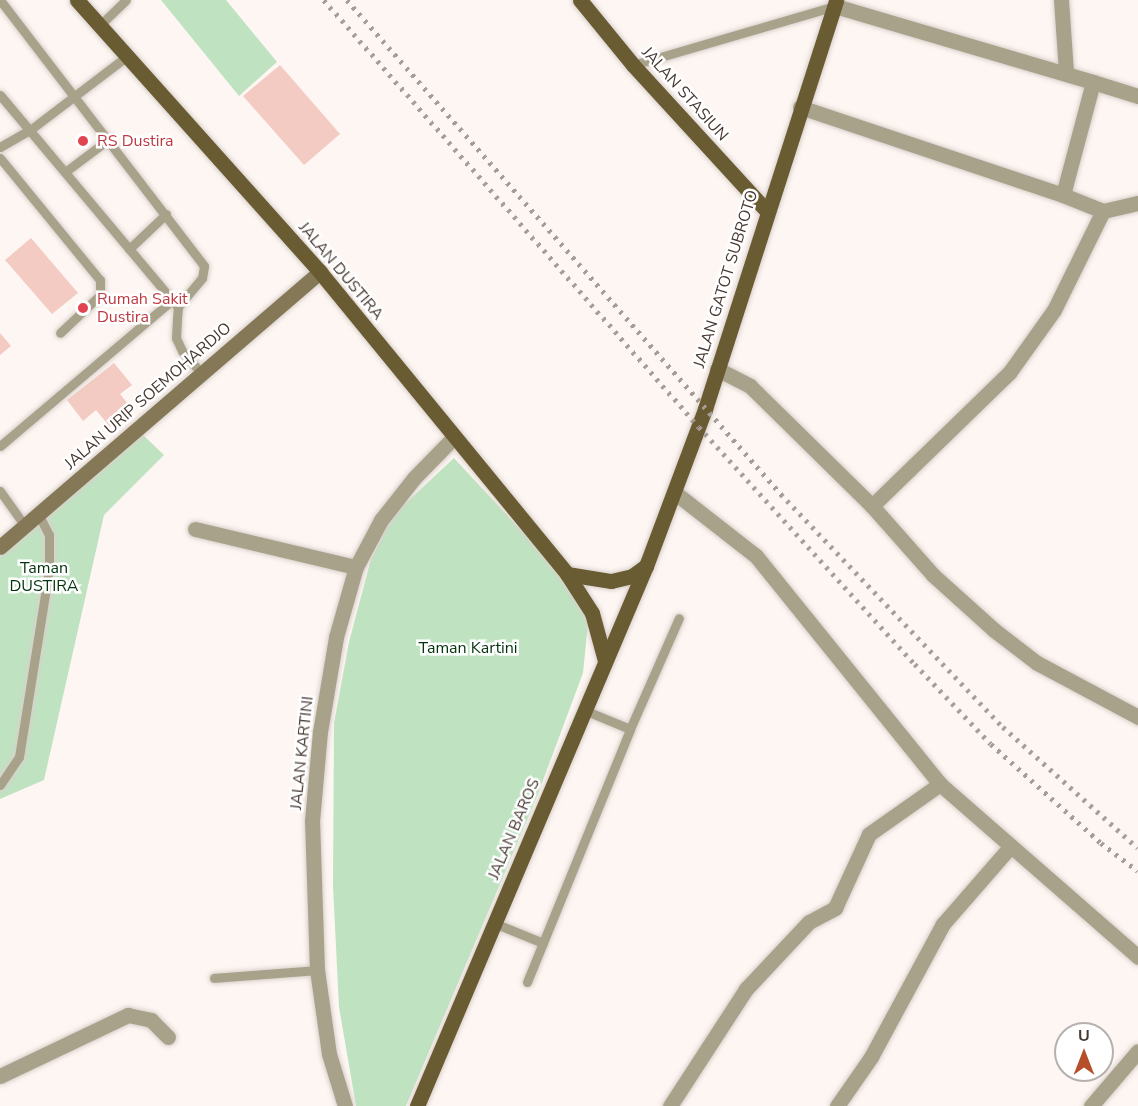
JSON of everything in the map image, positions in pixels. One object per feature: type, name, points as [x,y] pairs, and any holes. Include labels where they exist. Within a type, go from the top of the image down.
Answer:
[{"type":"main road","name":"JALAN DUSTIRA","points":[[77,0],[320,272],[453,438],[567,574],[592,613],[605,661]]},
{"type":"main road","name":"JALAN STASIUN","points":[[580,0],[633,65],[766,210]]},
{"type":"main road","name":"JALAN GATOT SUBROTO","points":[[646,566],[717,369],[766,210],[836,3]]},
{"type":"main road","name":"JALAN URIP SOEMOHARDJO","points":[[0,547],[320,272]]},
{"type":"main road","points":[[567,574],[611,581],[632,576],[646,566]]},
{"type":"main road","name":"JALAN BAROS","points":[[417,1106],[646,566]]},
{"type":"street","points":[[1062,0],[1066,72]]},
{"type":"street","points":[[836,3],[1138,96]]},
{"type":"street","points":[[1063,195],[1093,82]]},
{"type":"street","points":[[800,107],[1063,195],[1103,211],[1138,203]]},
{"type":"street","points":[[872,506],[1009,373],[1054,310],[1103,211]]},
{"type":"street","points":[[717,369],[750,386],[872,506],[933,575],[994,630],[1037,663],[1138,717]]},
{"type":"street","name":"JALAN KARTINI","points":[[345,1106],[329,1054],[316,970],[312,821],[320,732],[336,637],[356,567],[381,520],[414,478],[453,438]]},
{"type":"street","points":[[674,492],[756,556],[940,784],[1009,848],[1138,957]]},
{"type":"street","points":[[195,529],[356,567]]},
{"type":"street","points":[[670,1106],[746,989],[809,922],[835,908],[869,834],[940,784]]},
{"type":"street","points":[[837,1106],[871,1057],[943,924],[1009,848]]},
{"type":"street","points":[[0,1076],[128,1015],[151,1020],[168,1037]]},
{"type":"street","points":[[1091,1106],[1138,1051]]},
{"type":"lane","points":[[0,0],[77,96],[204,266],[202,278],[175,304],[0,446]]},
{"type":"lane","points":[[100,25],[126,0]]},
{"type":"lane","points":[[633,65],[836,3]]},
{"type":"lane","points":[[0,147],[30,130],[127,56]]},
{"type":"lane","points":[[0,95],[175,304],[176,338],[201,373]]},
{"type":"lane","points":[[65,172],[109,139]]},
{"type":"lane","points":[[0,158],[100,280],[100,295],[60,333]]},
{"type":"lane","points":[[129,249],[166,214]]},
{"type":"lane","points":[[0,491],[25,526]]},
{"type":"lane","points":[[0,785],[19,757],[49,569],[49,535],[39,515]]},
{"type":"lane","points":[[527,982],[630,729],[679,618]]},
{"type":"lane","points":[[584,710],[630,729]]},
{"type":"lane","points":[[494,923],[543,943]]},
{"type":"lane","points":[[214,978],[316,970]]},
{"type":"green space","points":[[161,0],[226,0],[277,62],[239,96]]},
{"type":"green space","name":"Taman DUSTIRA","points":[[141,433],[164,455],[104,515],[44,780],[0,799],[0,557]]},
{"type":"green space","name":"Taman Kartini","points":[[454,458],[557,569],[577,596],[588,623],[583,673],[536,799],[406,1106],[356,1106],[339,1007],[333,886],[334,723],[349,642],[371,559],[393,515]]},
{"type":"building","points":[[280,65],[340,134],[304,165],[243,96]]},
{"type":"building","points":[[31,238],[78,293],[52,314],[5,260]]},
{"type":"building","points":[[0,333],[11,346],[0,355]]},
{"type":"building","points":[[114,363],[132,385],[120,394],[132,409],[110,427],[96,410],[83,421],[67,400]]},
{"type":"railway","points":[[324,0],[699,427],[915,664],[991,744],[1101,843],[1138,871]]},
{"type":"railway","points":[[347,0],[781,494],[1003,727],[1138,848]]},
{"type":"place","name":"RS Dustira","points":[[83,141]]},
{"type":"place","name":"Rumah Sakit Dustira","points":[[83,308]]}]
